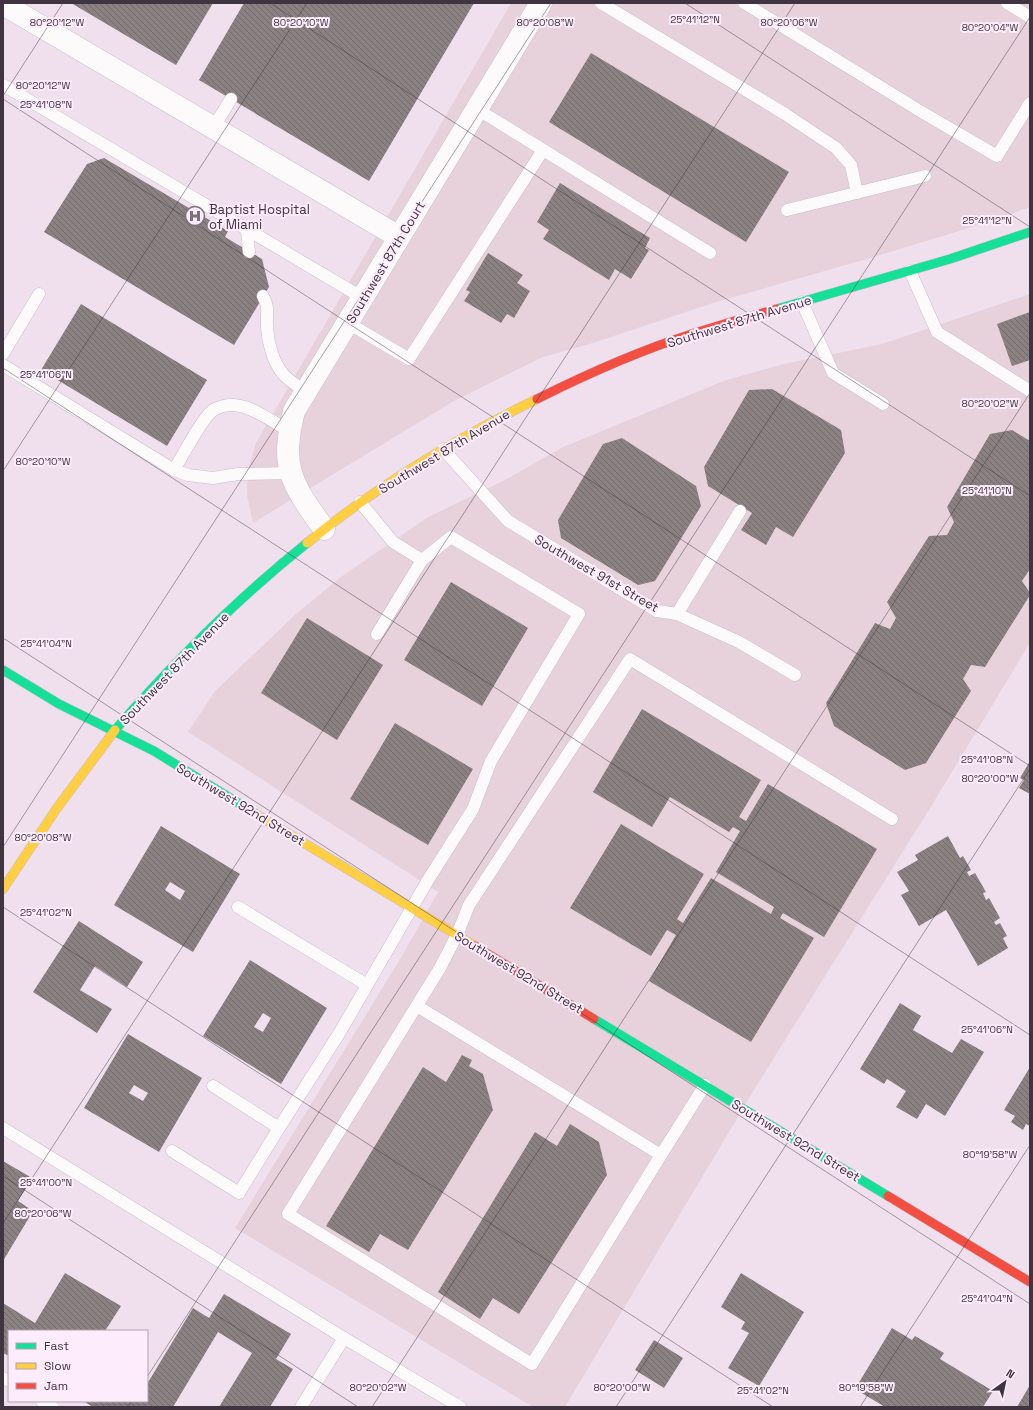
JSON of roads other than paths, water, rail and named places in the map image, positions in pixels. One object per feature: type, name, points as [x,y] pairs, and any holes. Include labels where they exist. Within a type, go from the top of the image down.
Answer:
[{"type":"main road","name":"Southwest 87th Avenue","points":[[3,889],[60,803],[115,731],[166,673],[217,621],[324,529],[360,502],[443,449],[540,397],[566,384],[659,345],[691,334],[910,271],[1030,232]]},
{"type":"main road","name":"Southwest 92nd Street","points":[[3,670],[59,704],[154,750],[1030,1282]]},
{"type":"street","name":"Southwest 87th Court","points":[[324,529],[301,497],[295,486],[291,473],[288,451],[289,431],[294,411],[541,3]]},
{"type":"street","points":[[3,4],[399,237]]},
{"type":"lane","points":[[601,3],[784,114],[836,148],[851,165],[857,193]]},
{"type":"lane","points":[[744,3],[920,111],[997,156],[1030,103]]},
{"type":"lane","points":[[1007,3],[1030,17]]},
{"type":"lane","points":[[3,85],[363,298]]},
{"type":"lane","points":[[214,128],[231,99]]},
{"type":"lane","points":[[476,109],[710,253]]},
{"type":"lane","points":[[348,323],[409,360],[543,150]]},
{"type":"lane","points":[[786,210],[925,176]]},
{"type":"lane","points":[[247,230],[249,252]]},
{"type":"lane","points":[[910,271],[937,332],[1030,391]]},
{"type":"lane","points":[[3,354],[39,294]]},
{"type":"lane","points":[[263,296],[268,304],[267,327],[274,359],[284,374],[305,391]]},
{"type":"lane","points":[[802,302],[833,373],[883,404]]},
{"type":"lane","points":[[3,365],[174,470],[188,475],[213,478],[238,474],[291,473]]},
{"type":"lane","points":[[174,470],[207,416],[215,409],[228,405],[240,406],[252,410],[289,431]]},
{"type":"lane","name":"Southwest 91st Street","points":[[443,449],[508,521],[657,610],[677,614],[739,642],[795,675]]},
{"type":"lane","points":[[360,502],[393,542],[422,560]]},
{"type":"lane","points":[[677,614],[740,511]]},
{"type":"lane","points":[[172,1151],[239,1193],[340,1032],[428,880],[473,809],[492,761],[579,614],[451,537],[422,560],[378,634]]},
{"type":"lane","points":[[705,1086],[532,1364],[288,1214],[440,968],[457,935],[469,905],[630,659],[892,819]]},
{"type":"lane","points":[[238,907],[367,985]]},
{"type":"lane","points":[[417,1006],[661,1156]]},
{"type":"lane","points":[[213,1086],[279,1128]]},
{"type":"lane","points":[[3,1128],[344,1338],[460,1407]]},
{"type":"lane","points":[[301,1407],[344,1338]]},
{"type":"lane","points":[[44,1402],[53,1407]]},
{"type":"place","name":"Baptist Hospital of Miami","points":[[195,216]]}]
